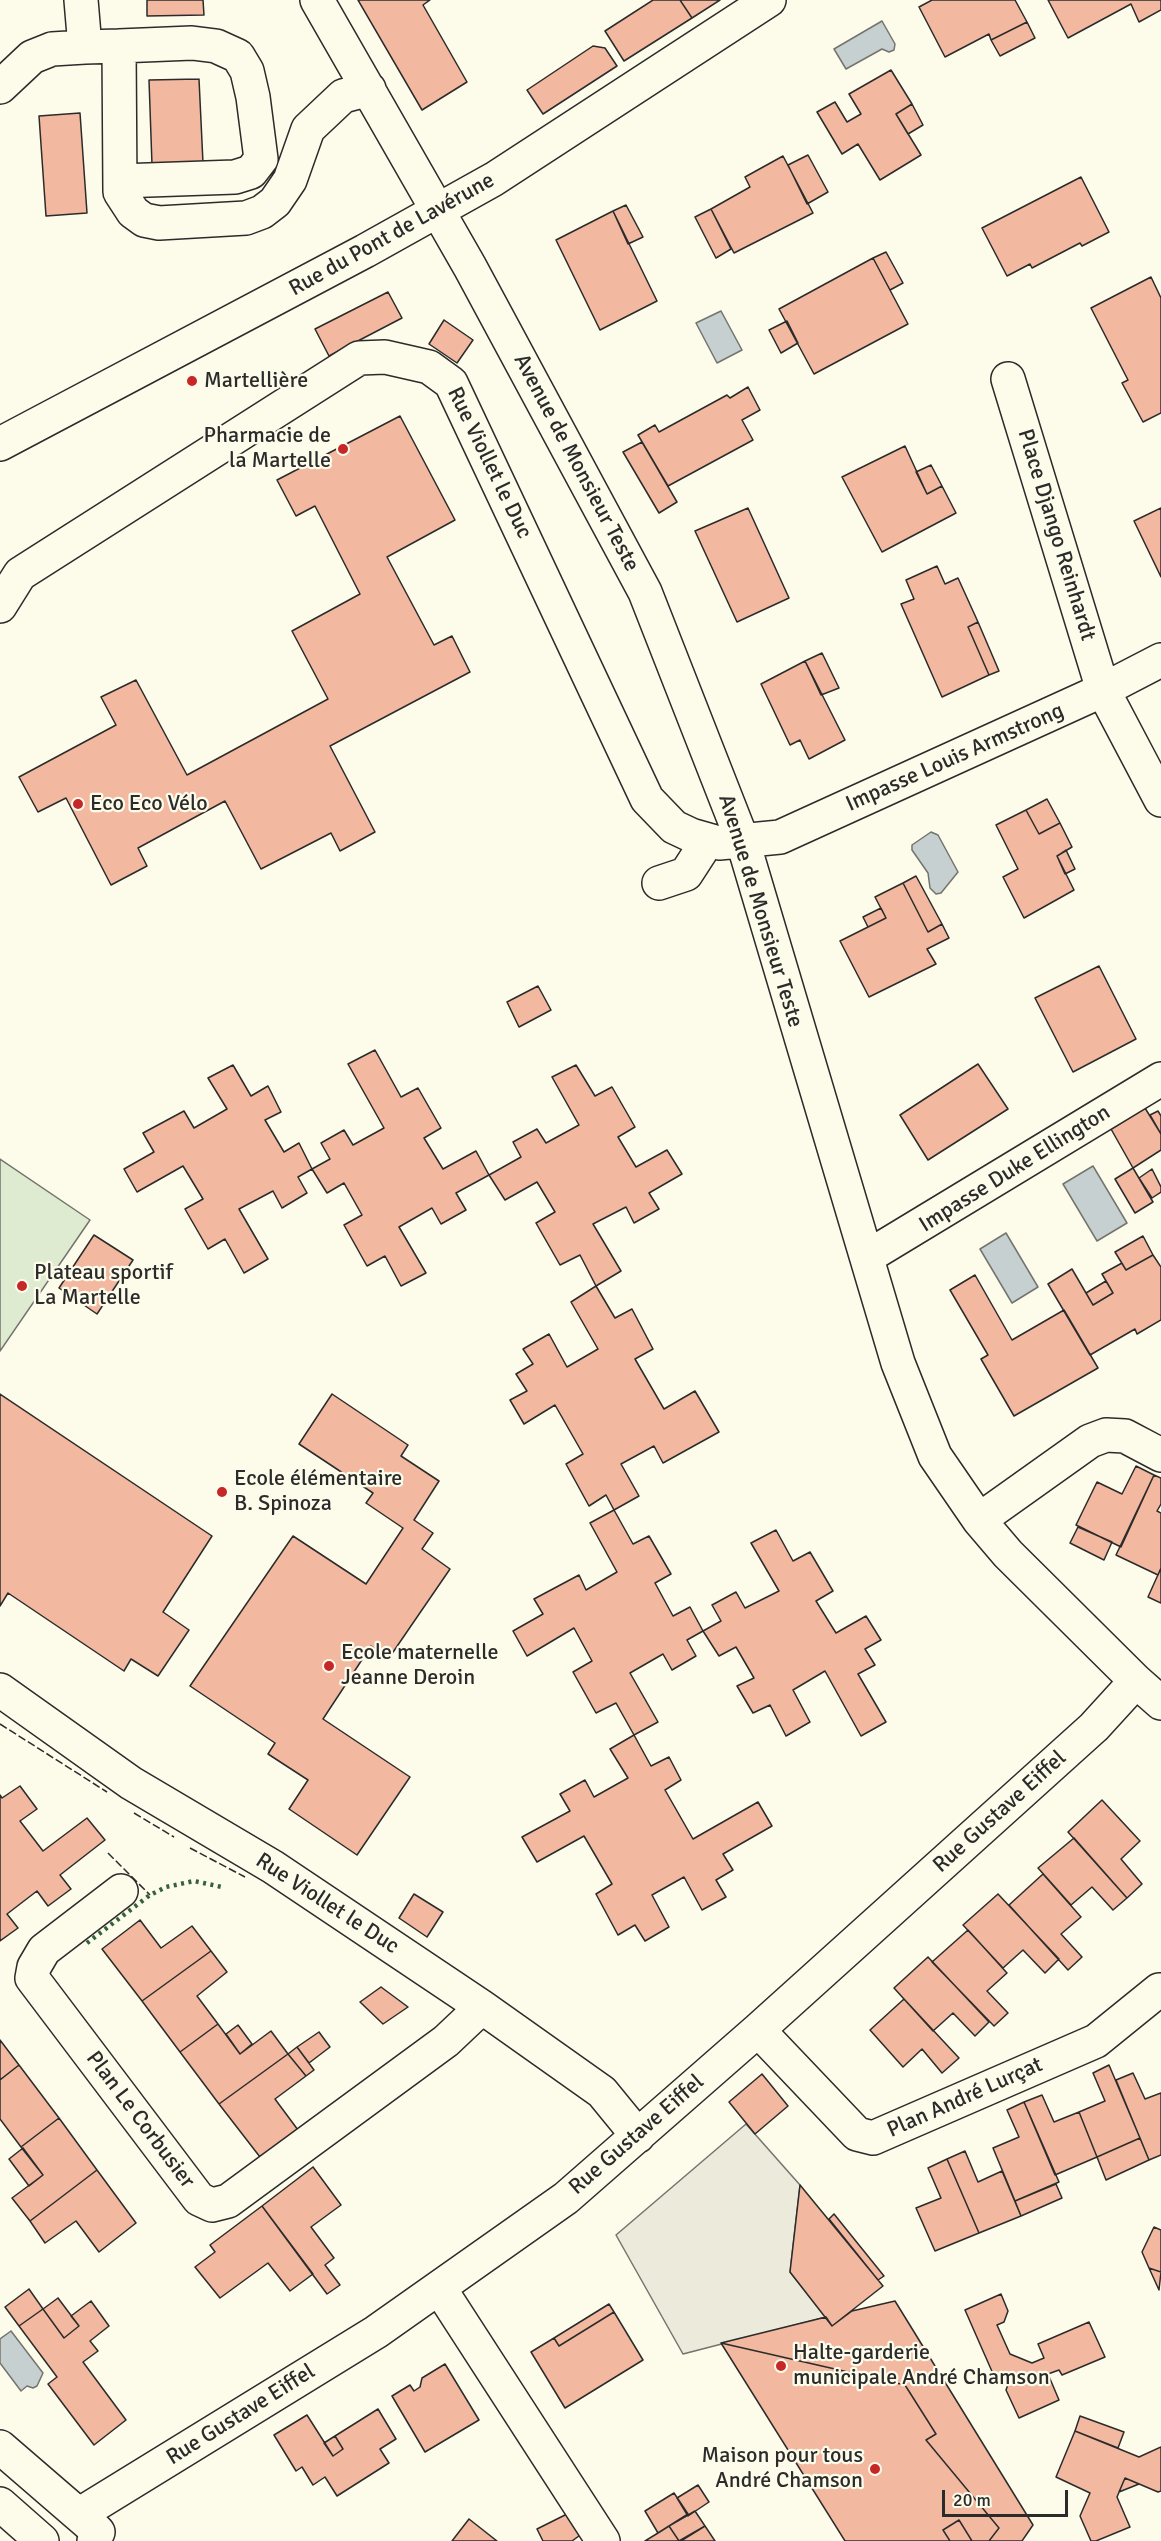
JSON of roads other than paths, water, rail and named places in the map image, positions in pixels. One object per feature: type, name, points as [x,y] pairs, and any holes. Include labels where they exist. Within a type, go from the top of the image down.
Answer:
[{"type":"street","points":[[81,0],[85,47]]},
{"type":"street","name":"Avenue de Monsieur Teste","points":[[316,0],[438,209],[645,591],[743,842],[897,1363],[935,1456],[979,1520],[1008,1554],[1161,1703]]},
{"type":"street","name":"Rue du Pont de Lavérune","points":[[0,444],[355,257],[494,179],[769,0]]},
{"type":"street","points":[[0,87],[32,57],[52,49],[192,43],[216,46],[238,56],[247,71],[253,97],[261,159],[251,172],[235,177],[120,181]]},
{"type":"street","points":[[119,46],[120,192],[125,203],[144,220],[159,223],[246,218],[262,212],[283,192],[290,180],[308,129],[343,96],[369,89]]},
{"type":"street","name":"Rue Viollet le Duc","points":[[0,606],[20,574],[359,358],[385,357],[429,367],[452,382],[463,403],[647,799],[674,827],[719,843],[743,842]]},
{"type":"street","name":"Place Django Reinhardt","points":[[1008,379],[1103,690],[1161,800]]},
{"type":"street","name":"Impasse Louis Armstrong","points":[[743,842],[780,837],[1103,690],[1161,660]]},
{"type":"street","points":[[658,883],[686,874],[708,840]]},
{"type":"street","name":"Impasse Duke Ellington","points":[[867,1257],[1161,1079]]},
{"type":"street","points":[[979,1520],[1090,1442],[1106,1435],[1125,1436],[1161,1455]]},
{"type":"street","name":"Rue Gustave Eiffel","points":[[95,2532],[566,2198],[758,2030],[1094,1727],[1136,1681]]},
{"type":"street","name":"Rue Viollet le Duc","points":[[0,1690],[131,1783],[273,1867],[482,2007],[602,2092],[638,2136]]},
{"type":"street","name":"Plan Le Corbusier","points":[[121,1891],[44,1950],[34,1966],[32,1978],[199,2199],[212,2205],[228,2201],[446,2041],[482,2007]]},
{"type":"street","name":"Plan André Lurçat","points":[[758,2030],[857,2134],[873,2138],[1096,2041],[1159,1989]]},
{"type":"street","points":[[440,2289],[603,2541]]},
{"type":"street","points":[[0,2447],[95,2532]]},
{"type":"street","points":[[0,2504],[42,2541]]},
{"type":"place","name":"Martellière","points":[[192,381]]},
{"type":"place","name":"Pharmacie de la Martelle","points":[[343,449]]},
{"type":"place","name":"Eco Eco Vélo","points":[[78,804]]},
{"type":"place","name":"Plateau sportif La Martelle","points":[[22,1286]]},
{"type":"place","name":"Ecole élémentaire B. Spinoza","points":[[222,1492]]},
{"type":"place","name":"Ecole maternelle Jeanne Deroin","points":[[329,1666]]},
{"type":"place","name":"Halte-garderie municipale André Chamson","points":[[781,2366]]},
{"type":"place","name":"Maison pour tous André Chamson","points":[[875,2469]]}]
